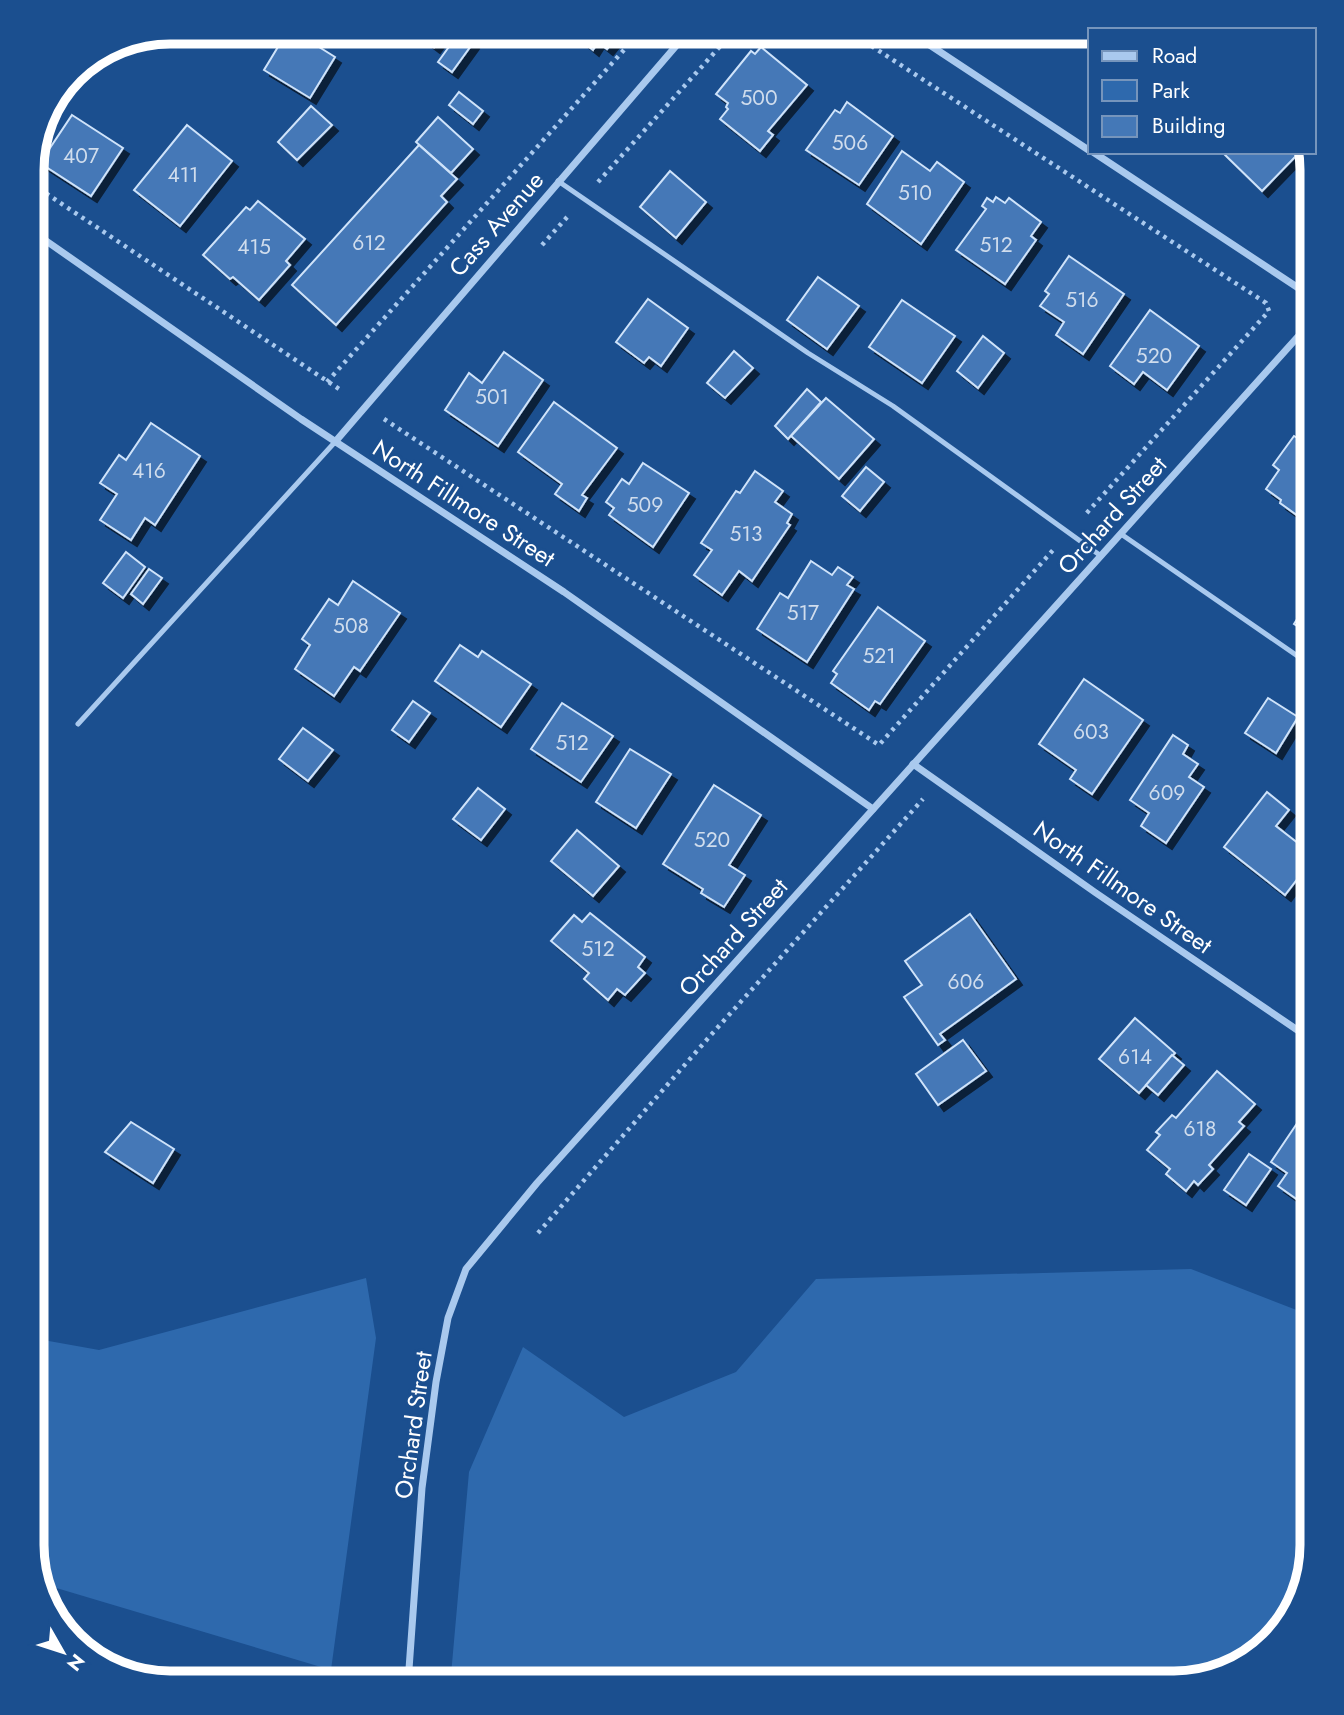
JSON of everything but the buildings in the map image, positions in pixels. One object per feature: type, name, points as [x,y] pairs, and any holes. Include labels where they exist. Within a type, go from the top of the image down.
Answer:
[{"type":"street","name":"Cass Avenue","points":[[335,442],[678,44]]},
{"type":"street","points":[[927,44],[1088,148]]},
{"type":"street","points":[[1097,154],[1300,289]]},
{"type":"street","name":"North Fillmore Street","points":[[44,239],[335,442],[564,593],[873,809]]},
{"type":"street","name":"Orchard Street","points":[[409,1671],[422,1488],[436,1382],[448,1318],[467,1269],[537,1184],[1300,334]]},
{"type":"street","name":"North Fillmore Street","points":[[914,764],[1096,893],[1300,1032]]},
{"type":"lane","points":[[558,181],[808,353],[893,406],[1101,556]]},
{"type":"lane","points":[[78,724],[335,442]]},
{"type":"lane","points":[[1121,534],[1300,658]]},
{"type":"path","points":[[327,382],[629,44]]},
{"type":"path","points":[[533,254],[722,44]]},
{"type":"path","points":[[44,192],[339,389]]},
{"type":"path","points":[[386,421],[395,411]]},
{"type":"green space","points":[[1191,1269],[1300,1311],[1299,1562],[1294,1586],[1279,1615],[1257,1640],[1244,1650],[1223,1662],[1191,1670],[451,1671],[469,1472],[523,1347],[624,1417],[736,1372],[816,1279]]},
{"type":"green space","points":[[366,1278],[376,1338],[331,1670],[50,1586],[44,1554],[44,1340],[99,1350]]}]
